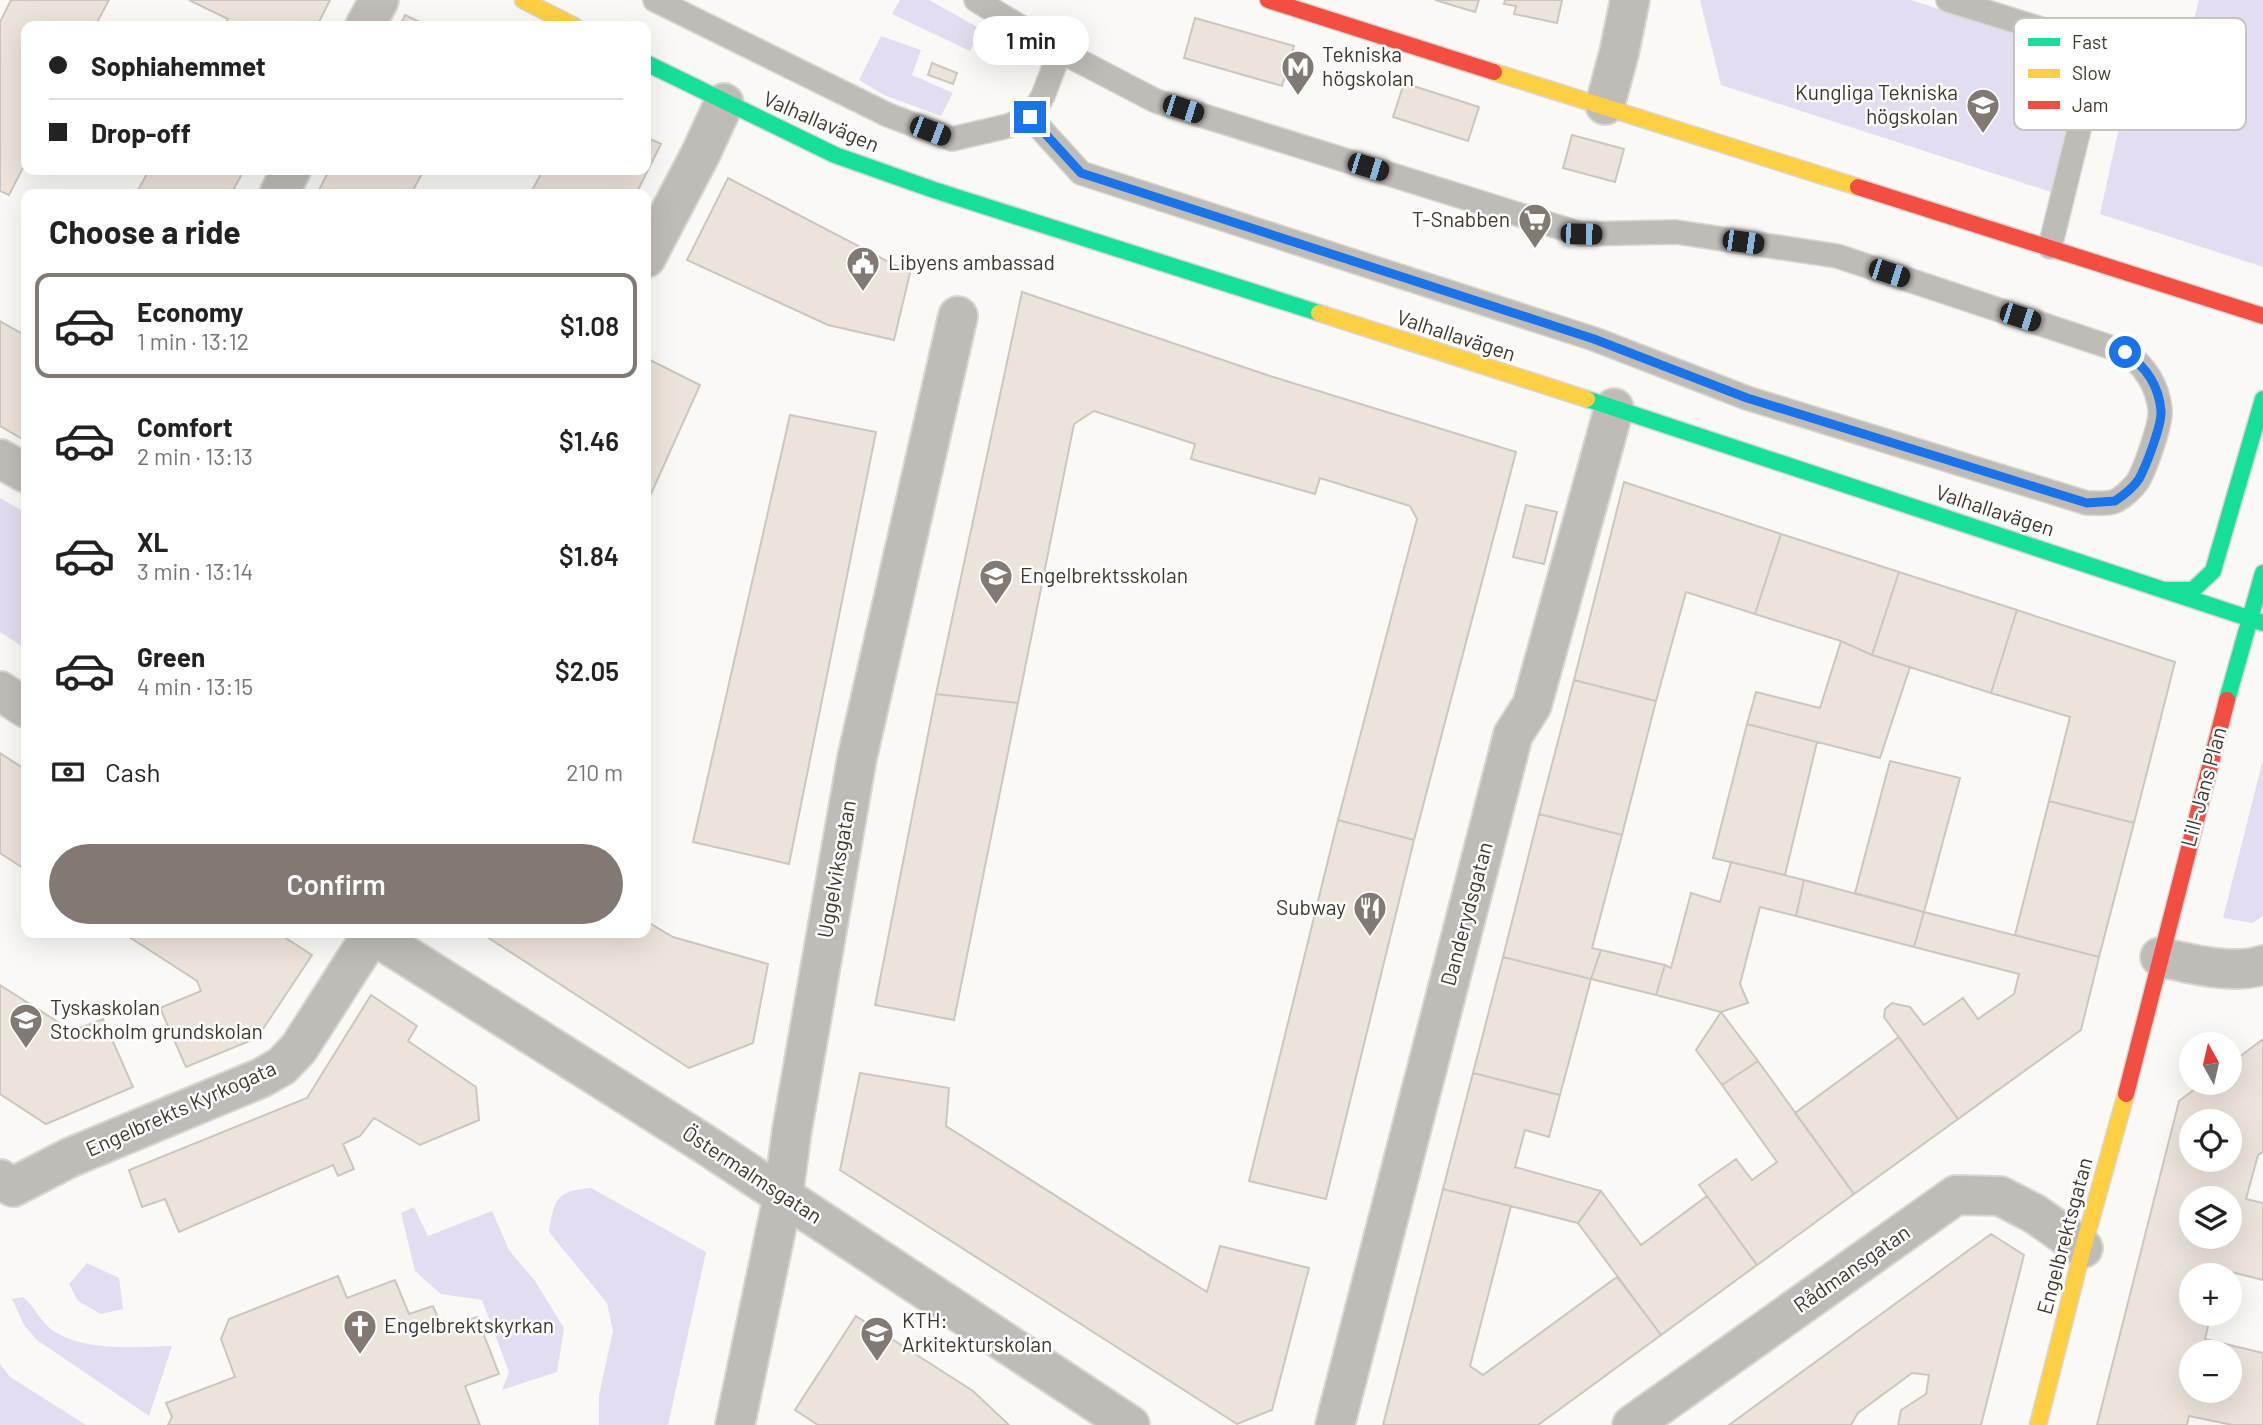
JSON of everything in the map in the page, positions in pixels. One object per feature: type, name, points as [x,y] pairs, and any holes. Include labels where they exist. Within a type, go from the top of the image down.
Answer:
[{"type":"main road","points":[[523,0],[564,21]]},
{"type":"main road","points":[[1268,0],[2263,316]]},
{"type":"main road","name":"Valhallavägen","points":[[651,66],[835,155],[933,190],[1614,408],[2257,621]]},
{"type":"main road","points":[[2166,590],[2193,590],[2213,571],[2263,400]]},
{"type":"main road","name":"Lill-Jans Plan","points":[[2134,1059],[2228,696],[2257,621],[2263,573]]},
{"type":"main road","name":"Engelbrektsgatan","points":[[2038,1425],[2134,1059]]},
{"type":"street","points":[[368,21],[379,0]]},
{"type":"street","points":[[1605,105],[1629,0]]},
{"type":"street","points":[[651,248],[724,103]]},
{"type":"street","name":"Uggelviksgatan","points":[[734,1425],[783,1196],[792,1130],[857,758],[958,316]]},
{"type":"street","name":"Danderydsgatan","points":[[1335,1425],[1513,735],[1532,705],[1614,408]]},
{"type":"street","points":[[0,459],[21,470]]},
{"type":"street","points":[[0,691],[21,705]]},
{"type":"street","name":"Engelbrekts Kyrkogata","points":[[6,1183],[261,1078],[282,1066],[299,1048],[368,938]]},
{"type":"street","name":"Östermalmsgatan","points":[[379,938],[703,1143],[1130,1425]]},
{"type":"street","points":[[2160,957],[2186,963],[2248,970],[2263,965]]},
{"type":"street","name":"Rådmansgatan","points":[[1632,1425],[1956,1195],[2000,1196],[2035,1214],[2083,1248]]},
{"type":"lane","points":[[655,0],[888,115],[952,139],[1008,126],[1030,117],[1043,96],[1060,51]]},
{"type":"lane","points":[[976,0],[1060,51],[1156,101],[1581,234],[1676,232],[1836,256],[2125,352],[2138,361],[2149,374],[2157,394],[2161,412],[2152,447],[2138,480],[2127,492],[2115,501],[2087,503],[1747,398],[1594,339],[1081,173],[1030,117]]},
{"type":"lane","points":[[1948,0],[2014,20]]},
{"type":"lane","points":[[2050,247],[2079,130]]},
{"type":"shaded area","points":[[900,0],[929,0],[981,29],[970,51],[892,14]]},
{"type":"shaded area","points":[[1700,0],[1911,0],[2014,34],[2014,130],[2066,130],[2051,192],[1721,85]]},
{"type":"shaded area","points":[[2199,0],[2263,0],[2263,267],[2100,214],[2118,130],[2246,130],[2246,18],[2194,18]]},
{"type":"shaded area","points":[[881,36],[921,50],[912,75],[953,93],[941,116],[884,95],[859,80]]},
{"type":"shaded area","points":[[0,498],[21,510],[21,646],[0,632]]},
{"type":"shaded area","points":[[2263,759],[2263,916],[2252,923],[2223,918]]},
{"type":"shaded area","points":[[591,1188],[706,1252],[668,1425],[599,1425],[599,1395],[613,1331],[607,1303],[549,1232],[555,1204],[559,1199],[570,1192]]},
{"type":"shaded area","points":[[414,1207],[428,1236],[492,1211],[509,1250],[535,1281],[564,1328],[557,1372],[502,1390],[509,1372],[482,1300],[441,1294],[415,1271],[401,1213]]},
{"type":"shaded area","points":[[87,1263],[119,1278],[123,1309],[101,1314],[78,1301],[69,1284]]},
{"type":"shaded area","points":[[23,1297],[52,1330],[79,1342],[110,1347],[172,1346],[149,1416],[37,1340],[24,1325],[12,1299]]},
{"type":"shaded area","points":[[0,1364],[10,1377],[86,1425],[0,1425]]},
{"type":"building","points":[[11,0],[109,0],[98,21],[21,21],[21,172],[9,195],[0,191],[0,22]]},
{"type":"building","points":[[189,0],[330,0],[320,21],[227,21],[228,19]]},
{"type":"building","points":[[1435,0],[1479,0],[1475,12]]},
{"type":"building","points":[[1505,0],[1562,0],[1557,23],[1514,14],[1516,6],[1504,4]]},
{"type":"building","points":[[405,15],[418,21],[402,21]]},
{"type":"building","points":[[1195,18],[1294,46],[1282,86],[1184,58]]},
{"type":"building","points":[[932,63],[957,73],[953,84],[928,75]]},
{"type":"building","points":[[1404,83],[1479,107],[1468,141],[1393,117]]},
{"type":"building","points":[[1572,135],[1624,149],[1615,182],[1563,168]]},
{"type":"building","points":[[651,139],[661,144],[651,164]]},
{"type":"building","points":[[146,175],[241,175],[234,189],[139,189]]},
{"type":"building","points":[[326,175],[421,175],[414,189],[320,189]]},
{"type":"building","points":[[540,175],[646,175],[638,189],[533,189]]},
{"type":"building","points":[[728,178],[910,273],[894,340],[828,325],[687,260]]},
{"type":"building","name":"Engelbrektsskolan","points":[[1022,292],[1270,376],[1516,452],[1414,840],[1338,820],[1417,519],[1410,506],[1320,478],[1315,494],[1191,459],[1195,444],[1094,411],[1074,424],[1018,703],[936,694]]},
{"type":"building","points":[[0,321],[21,333],[21,438],[0,426]]},
{"type":"building","points":[[651,360],[700,385],[651,494]]},
{"type":"building","points":[[790,415],[876,432],[789,864],[693,842]]},
{"type":"building","points":[[1624,482],[1781,534],[1755,614],[1686,592],[1656,701],[1574,680]]},
{"type":"building","points":[[1526,505],[1557,512],[1544,564],[1513,557]]},
{"type":"building","points":[[1781,534],[1899,572],[1872,655],[1841,641],[1755,614]]},
{"type":"building","points":[[1899,572],[2017,610],[1991,693],[1872,655]]},
{"type":"building","points":[[2017,610],[2175,662],[2134,823],[2049,801],[2070,717],[1991,693]]},
{"type":"building","points":[[1841,641],[1872,655],[1910,667],[1880,758],[1747,724],[1756,692],[1820,708]]},
{"type":"building","points":[[1574,680],[1656,701],[1622,835],[1539,814]]},
{"type":"building","points":[[936,694],[1018,703],[954,1020],[875,1005]]},
{"type":"building","points":[[1747,724],[1817,742],[1785,875],[1713,858]]},
{"type":"building","points":[[0,753],[21,767],[21,867],[0,853]]},
{"type":"building","points":[[1890,761],[1960,778],[1924,912],[1855,893]]},
{"type":"building","points":[[2049,801],[2134,823],[2099,957],[2015,935]]},
{"type":"building","points":[[1539,814],[1622,835],[1592,948],[1601,950],[1591,979],[1503,957]]},
{"type":"building","points":[[1338,820],[1414,840],[1326,1199],[1249,1181]]},
{"type":"building","points":[[1731,862],[1804,880],[1796,916],[1760,907],[1740,984],[1748,1003],[1721,1012],[1656,995],[1665,965],[1671,968],[1691,893],[1720,902]]},
{"type":"building","points":[[1804,880],[1924,912],[1914,947],[1796,916]]},
{"type":"building","points":[[1924,912],[2099,957],[2081,1030],[1958,1119],[1884,1017],[1885,1009],[1892,1003],[1910,1007],[1924,1025],[1963,998],[1978,1019],[2014,994],[2019,974],[1914,947]]},
{"type":"building","points":[[651,924],[673,937],[768,964],[753,1043],[689,1068],[489,938],[651,938]]},
{"type":"building","points":[[131,938],[286,938],[312,955],[257,1038],[186,1067],[160,1008],[201,991],[197,981]]},
{"type":"building","points":[[1601,950],[1665,965],[1656,995],[1591,979]]},
{"type":"building","points":[[1503,957],[1591,979],[1560,1095],[1473,1073]]},
{"type":"building","points":[[0,985],[72,1031],[103,1019],[133,1087],[46,1124],[0,1094]]},
{"type":"building","points":[[371,995],[417,1026],[408,1041],[476,1087],[479,1120],[420,1145],[374,1118],[360,1136],[343,1144],[354,1169],[338,1176],[333,1165],[179,1232],[165,1199],[142,1207],[129,1170],[307,1098]]},
{"type":"building","points":[[1721,1012],[1758,1061],[1722,1085],[1696,1050]]},
{"type":"building","points":[[1899,1037],[1958,1119],[1854,1194],[1795,1113]]},
{"type":"building","points":[[2263,1039],[2263,1152],[2258,1155],[2246,1199],[2263,1203],[2263,1280],[2242,1275],[2242,1263],[2179,1263],[2179,1326],[2208,1326],[2205,1339],[2209,1340],[2179,1340],[2179,1403],[2242,1403],[2242,1348],[2263,1353],[2263,1425],[2232,1425],[2189,1416],[2187,1425],[2097,1425],[2179,1101],[2186,1096],[2242,1096],[2242,1055]]},
{"type":"building","points":[[1758,1061],[1854,1194],[1757,1265],[1699,1185],[1736,1159],[1752,1180],[1777,1162],[1722,1085]]},
{"type":"building","points":[[860,1073],[949,1088],[946,1126],[1207,1292],[1220,1246],[1309,1268],[1272,1410],[1237,1424],[840,1170]]},
{"type":"building","points":[[1473,1073],[1560,1095],[1549,1137],[1525,1130],[1515,1167],[1601,1191],[1578,1223],[1443,1189]]},
{"type":"building","points":[[1443,1189],[1511,1206],[1470,1366],[1483,1375],[1617,1277],[1661,1335],[1538,1425],[1383,1425]]},
{"type":"building","points":[[1601,1191],[1641,1245],[1707,1196],[1757,1265],[1661,1335],[1578,1223]]},
{"type":"building","points":[[1991,1234],[2024,1255],[1981,1425],[1898,1425],[1901,1410],[1926,1394],[1929,1375],[1912,1373],[1858,1413],[1851,1425],[1729,1425]]},
{"type":"building","name":"Engelbrektskyrkan","points":[[338,1276],[347,1298],[395,1280],[409,1314],[433,1306],[443,1329],[477,1317],[499,1374],[465,1386],[480,1425],[168,1425],[172,1417],[166,1403],[235,1377],[221,1339],[229,1319]]},
{"type":"building","name":"KTH: Arkitekturskolan","points":[[856,1316],[973,1391],[1009,1425],[818,1425],[795,1410]]},
{"type":"traffic: fast","points":[[651,65],[835,155],[934,190],[1319,313]]},
{"type":"traffic: fast","points":[[1587,399],[2263,623]]},
{"type":"traffic: fast","points":[[2166,590],[2193,590],[2213,571],[2263,399]]},
{"type":"traffic: fast","points":[[2227,700],[2263,573]]},
{"type":"traffic: slow","points":[[523,0],[564,21]]},
{"type":"traffic: slow","points":[[1494,72],[1858,187]]},
{"type":"traffic: slow","points":[[1319,313],[1587,399]]},
{"type":"traffic: slow","points":[[2038,1425],[2126,1094]]},
{"type":"traffic: jam","points":[[1268,0],[1494,72]]},
{"type":"traffic: jam","points":[[1858,187],[2263,316]]},
{"type":"traffic: jam","points":[[2126,1094],[2227,700]]},
{"type":"place","name":"Tekniska högskolan","points":[[1298,97]]},
{"type":"place","name":"Kungliga Tekniska högskolan","points":[[1983,135]]},
{"type":"place","name":"T-Snabben","points":[[1535,250]]},
{"type":"place","name":"Libyens ambassad","points":[[863,293]]},
{"type":"place","name":"Engelbrektsskolan","points":[[996,606]]},
{"type":"place","name":"Subway","points":[[1370,938]]},
{"type":"place","name":"Tyskaskolan Stockholm grundskolan","points":[[26,1050]]},
{"type":"place","name":"Engelbrektskyrkan","points":[[360,1356]]},
{"type":"place","name":"KTH: Arkitekturskolan","points":[[877,1363]]},
{"type":"route","points":[[1030,117],[1081,173],[1594,339],[1747,398],[2087,503],[2115,501],[2138,480],[2152,447],[2161,412],[2149,374],[2138,361],[2125,352]]}]
